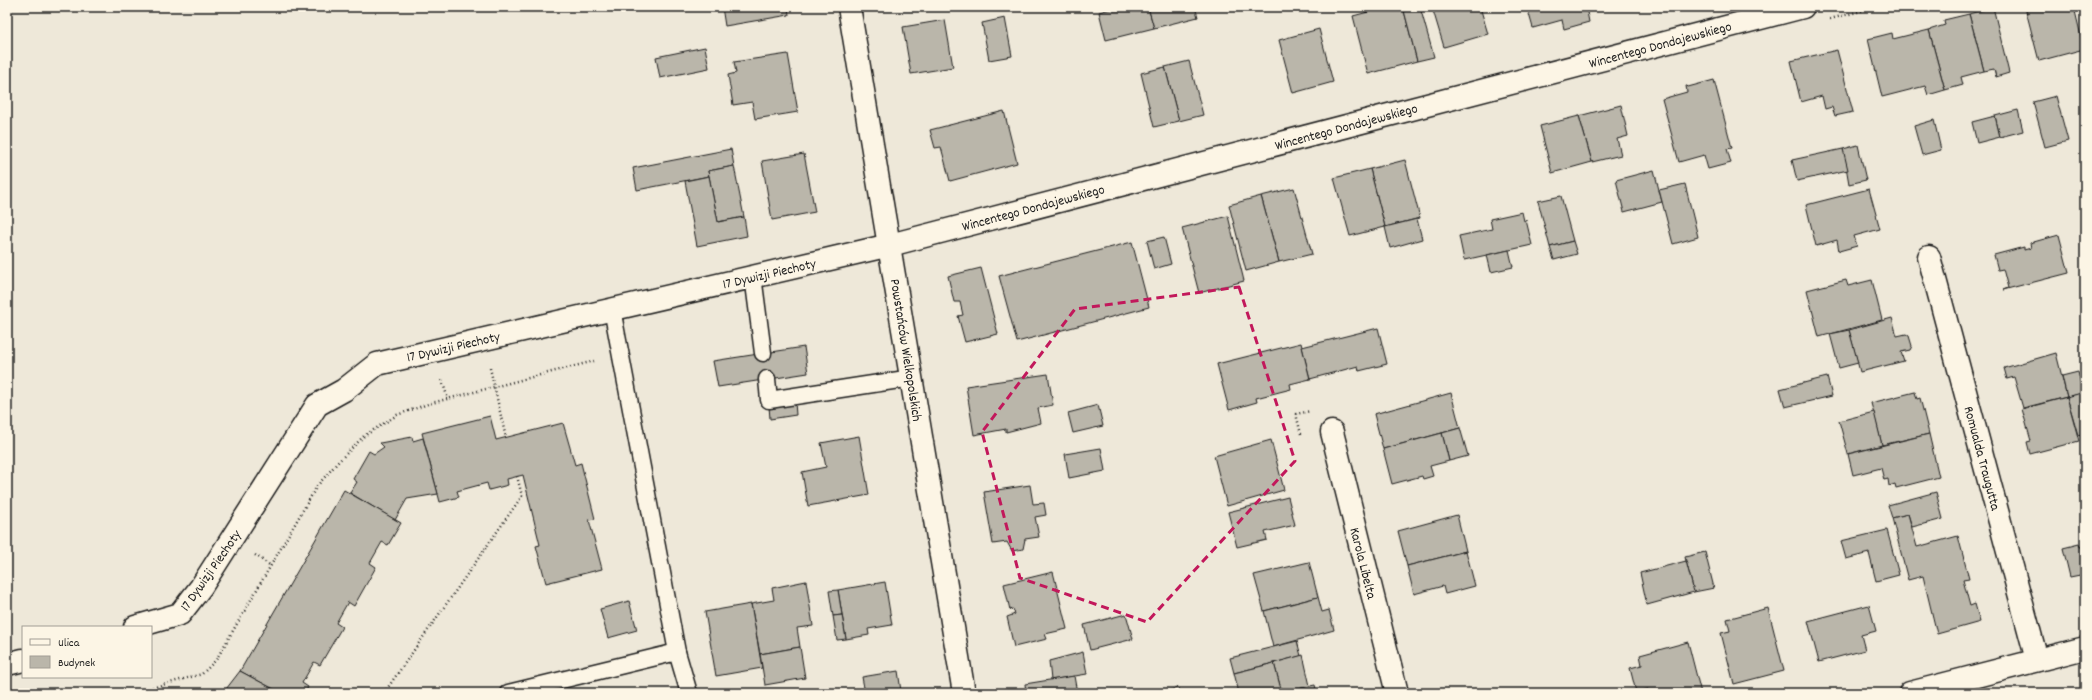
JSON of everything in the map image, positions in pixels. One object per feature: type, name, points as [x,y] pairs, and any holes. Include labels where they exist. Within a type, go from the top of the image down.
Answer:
[{"type":"street","name":"Powstańców Wielkopolskich","points":[[849,7],[964,693]]},
{"type":"street","name":"Wincentego Dondajewskiego","points":[[890,245],[1803,7]]},
{"type":"street","name":"17 Dywizji Piechoty","points":[[138,626],[180,614],[201,587],[317,405],[344,390],[377,364],[890,245]]},
{"type":"street","name":"Romualda Traugutta","points":[[1929,257],[2037,660]]},
{"type":"street","name":"Karola Libelta","points":[[1332,432],[1396,693]]},
{"type":"street","points":[[1910,693],[2085,648]]},
{"type":"street","points":[[7,664],[22,660]]},
{"type":"lane","points":[[753,276],[763,353]]},
{"type":"lane","points":[[612,309],[677,652],[689,693]]},
{"type":"lane","points":[[767,379],[769,400],[912,378]]},
{"type":"lane","points":[[508,693],[677,652]]},
{"type":"path","points":[[484,339],[506,438]]},
{"type":"path","points":[[133,693],[202,674],[216,660],[317,486],[364,436],[397,414],[428,404],[620,355]]},
{"type":"path","points":[[384,693],[522,496],[517,476]]},
{"type":"highlighted area","points":[[1239,287],[1295,461],[1147,622],[1020,578],[982,432],[1075,309]]},
{"type":"building","points":[[722,7],[788,7],[789,15],[725,26]]},
{"type":"building","points":[[1118,7],[1148,7],[1154,28],[1106,40],[1099,12]]},
{"type":"building","points":[[1148,7],[1195,7],[1198,17],[1154,28]]},
{"type":"building","points":[[1387,7],[1403,7],[1417,61],[1368,74],[1353,16]]},
{"type":"building","points":[[1403,7],[1420,7],[1434,57],[1417,61]]},
{"type":"building","points":[[1432,7],[1480,7],[1488,34],[1444,47]]},
{"type":"building","points":[[1527,7],[1586,7],[1589,22],[1564,29],[1562,20],[1533,28]]},
{"type":"building","points":[[1993,7],[2009,73],[1996,77],[1994,69],[1984,71],[1969,14]]},
{"type":"building","points":[[2025,7],[2074,7],[2084,49],[2039,61]]},
{"type":"building","points":[[1969,14],[1984,71],[1961,77],[1963,85],[1945,90],[1929,30],[1945,25],[1944,20]]},
{"type":"building","points":[[1005,18],[1012,56],[989,60],[982,23]]},
{"type":"building","points":[[945,20],[953,67],[911,74],[903,27]]},
{"type":"building","points":[[1319,29],[1333,82],[1293,93],[1279,40]]},
{"type":"building","points":[[1929,30],[1945,90],[1928,95],[1925,86],[1882,97],[1868,39],[1892,33],[1893,39]]},
{"type":"building","points":[[705,47],[709,68],[660,78],[656,57]]},
{"type":"building","points":[[1837,50],[1853,112],[1835,116],[1832,107],[1825,109],[1822,96],[1801,102],[1791,61]]},
{"type":"building","points":[[788,54],[798,112],[755,119],[752,102],[733,105],[728,75],[736,73],[734,62]]},
{"type":"building","points":[[1189,61],[1203,115],[1179,121],[1165,67]]},
{"type":"building","points":[[1165,67],[1179,121],[1154,127],[1141,73]]},
{"type":"building","points":[[1714,80],[1732,148],[1727,149],[1731,163],[1708,169],[1704,155],[1679,162],[1662,99],[1687,92],[1686,86],[1688,87]]},
{"type":"building","points":[[2056,96],[2068,141],[2045,147],[2033,102]]},
{"type":"building","points":[[1621,105],[1628,136],[1617,139],[1621,155],[1592,162],[1579,116]]},
{"type":"building","points":[[2018,110],[2023,131],[2000,137],[1995,116]]},
{"type":"building","points":[[1004,111],[1017,163],[950,181],[941,147],[935,148],[930,130]]},
{"type":"building","points":[[1579,116],[1592,162],[1552,173],[1540,126]]},
{"type":"building","points":[[1995,116],[2000,137],[1977,143],[1972,122]]},
{"type":"building","points":[[1934,120],[1941,150],[1922,155],[1914,126]]},
{"type":"building","points":[[1858,145],[1866,180],[1849,184],[1843,149]]},
{"type":"building","points":[[731,149],[734,166],[708,171],[709,176],[637,190],[633,168]]},
{"type":"building","points":[[1843,149],[1848,170],[1797,181],[1792,160]]},
{"type":"building","points":[[804,154],[815,212],[772,220],[762,161]]},
{"type":"building","points":[[1405,160],[1420,218],[1385,227],[1370,169]]},
{"type":"building","points":[[734,166],[744,217],[718,222],[708,171]]},
{"type":"building","points":[[1370,169],[1385,227],[1350,236],[1334,178]]},
{"type":"building","points":[[1654,170],[1662,202],[1624,212],[1616,180]]},
{"type":"building","points":[[709,176],[718,222],[744,217],[747,236],[697,246],[685,181]]},
{"type":"building","points":[[1685,184],[1698,237],[1673,244],[1659,190]]},
{"type":"building","points":[[1294,188],[1312,254],[1279,262],[1261,196]]},
{"type":"building","points":[[1869,189],[1880,229],[1854,236],[1857,246],[1839,251],[1837,240],[1816,246],[1806,205]]},
{"type":"building","points":[[1261,196],[1279,262],[1246,271],[1229,205]]},
{"type":"building","points":[[1561,196],[1573,241],[1550,247],[1538,201]]},
{"type":"building","points":[[1522,212],[1524,221],[1526,220],[1532,245],[1464,260],[1459,236],[1492,229],[1490,219]]},
{"type":"building","points":[[1228,216],[1244,281],[1199,293],[1182,228]]},
{"type":"building","points":[[1417,219],[1422,239],[1390,248],[1385,227]]},
{"type":"building","points":[[2059,235],[2069,273],[2003,290],[2008,288],[2003,269],[1998,270],[1994,255],[2024,247],[2024,250],[2031,248],[2030,243]]},
{"type":"building","points":[[1164,237],[1171,264],[1154,269],[1147,241]]},
{"type":"building","points":[[1573,241],[1577,254],[1554,260],[1550,247]]},
{"type":"building","points":[[1132,242],[1149,307],[1017,342],[999,276]]},
{"type":"building","points":[[1509,250],[1513,267],[1491,272],[1487,255]]},
{"type":"building","points":[[981,268],[998,334],[965,342],[958,316],[963,315],[960,302],[954,302],[948,276]]},
{"type":"building","points":[[1846,280],[1848,286],[1872,280],[1882,320],[1819,337],[1807,290]]},
{"type":"building","points":[[1892,318],[1897,336],[1906,334],[1909,336],[1912,346],[1910,350],[1901,352],[1904,361],[1860,372],[1849,330]]},
{"type":"building","points":[[1378,328],[1387,364],[1359,371],[1358,366],[1310,379],[1302,347]]},
{"type":"building","points":[[1849,330],[1858,363],[1839,368],[1830,334]]},
{"type":"building","points":[[1301,343],[1310,379],[1290,384],[1291,389],[1256,398],[1257,402],[1229,410],[1217,364]]},
{"type":"building","points":[[804,347],[808,373],[718,387],[713,361]]},
{"type":"building","points":[[2056,353],[2067,397],[2023,408],[2014,377],[2007,379],[2004,368]]},
{"type":"building","points":[[2078,372],[2083,393],[2067,397],[2062,376]]},
{"type":"building","points":[[1048,374],[1053,405],[1038,408],[1041,423],[1006,432],[1006,429],[974,435],[966,386]]},
{"type":"building","points":[[1827,377],[1832,396],[1785,407],[1780,389]]},
{"type":"building","points":[[1915,392],[1917,399],[1920,398],[1929,434],[1882,445],[1871,403]]},
{"type":"building","points":[[2085,392],[2085,433],[2078,435],[2067,397]]},
{"type":"building","points":[[1451,393],[1460,428],[1383,449],[1374,414]]},
{"type":"building","points":[[2067,397],[2079,441],[2030,454],[2027,442],[2031,441],[2022,409]]},
{"type":"building","points":[[795,402],[796,415],[770,419],[769,406]]},
{"type":"building","points":[[1098,405],[1103,426],[1073,433],[1068,413]]},
{"type":"building","points":[[1874,412],[1882,445],[1848,454],[1839,421]]},
{"type":"building","points":[[490,416],[496,440],[563,423],[575,465],[581,463],[595,519],[589,520],[602,569],[546,583],[536,546],[540,545],[523,475],[507,479],[508,485],[489,490],[487,483],[457,491],[459,497],[440,502],[422,433]]},
{"type":"building","points":[[1460,428],[1468,456],[1449,461],[1442,433]]},
{"type":"building","points":[[1442,433],[1449,461],[1430,466],[1433,476],[1423,479],[1422,476],[1392,484],[1383,449]]},
{"type":"building","points":[[1929,434],[1939,477],[1896,488],[1895,484],[1889,486],[1888,479],[1884,480],[1881,468],[1853,475],[1848,454]]},
{"type":"building","points":[[859,436],[869,495],[808,506],[802,472],[826,467],[821,443]]},
{"type":"building","points":[[412,437],[413,441],[423,438],[438,494],[407,499],[395,520],[350,493],[357,482],[353,479],[369,451],[374,454],[384,447],[380,443]]},
{"type":"building","points":[[1271,440],[1284,490],[1227,506],[1214,456]]},
{"type":"building","points":[[1101,448],[1105,471],[1069,478],[1065,454]]},
{"type":"building","points":[[1030,485],[1033,504],[1044,503],[1046,515],[1035,517],[1039,537],[1025,539],[1023,549],[1012,551],[1007,542],[993,544],[984,492]]},
{"type":"building","points":[[344,490],[401,523],[388,545],[382,542],[370,563],[376,567],[354,606],[348,602],[336,623],[342,627],[320,665],[314,662],[302,683],[308,687],[305,693],[281,693],[240,671]]},
{"type":"building","points":[[1936,492],[1943,519],[1912,527],[1908,514],[1892,518],[1888,505]]},
{"type":"building","points":[[1288,497],[1295,525],[1265,532],[1267,540],[1237,547],[1228,512]]},
{"type":"building","points":[[1908,514],[1917,547],[1958,536],[1969,579],[1963,580],[1970,606],[1975,604],[1980,622],[1937,634],[1923,576],[1908,580],[1892,518]]},
{"type":"building","points":[[1457,515],[1466,551],[1407,566],[1398,531]]},
{"type":"building","points":[[1887,530],[1899,575],[1876,581],[1869,553],[1846,559],[1841,541]]},
{"type":"building","points":[[2079,544],[2080,547],[2085,546],[2085,574],[2070,577],[2063,548]]},
{"type":"building","points":[[1466,551],[1475,586],[1445,594],[1443,586],[1414,594],[1407,566]]},
{"type":"building","points":[[1705,552],[1714,588],[1694,592],[1685,557]]},
{"type":"building","points":[[1686,561],[1694,592],[1647,605],[1640,573]]},
{"type":"building","points":[[1309,562],[1318,597],[1264,611],[1254,575]]},
{"type":"building","points":[[1053,572],[1067,629],[1045,634],[1047,639],[1014,647],[1007,617],[1015,614],[1013,609],[1010,610],[1004,584]]},
{"type":"building","points":[[806,581],[813,626],[797,628],[800,647],[760,654],[751,604],[774,600],[772,588]]},
{"type":"building","points":[[885,582],[892,625],[868,629],[869,635],[846,639],[838,590]]},
{"type":"building","points":[[838,590],[842,615],[833,616],[829,591]]},
{"type":"building","points":[[1318,597],[1322,612],[1329,610],[1334,630],[1273,647],[1264,611]]},
{"type":"building","points":[[629,601],[637,630],[608,638],[600,609]]},
{"type":"building","points":[[751,604],[762,668],[716,676],[705,612]]},
{"type":"building","points":[[1869,605],[1876,631],[1861,635],[1865,650],[1819,662],[1808,621]]},
{"type":"building","points":[[1768,608],[1784,671],[1734,684],[1721,633],[1730,631],[1727,619]]},
{"type":"building","points":[[1126,614],[1133,639],[1090,650],[1084,625]]},
{"type":"building","points":[[842,615],[846,639],[837,640],[833,616]]},
{"type":"building","points":[[1297,641],[1301,656],[1234,673],[1230,658]]},
{"type":"building","points":[[1688,642],[1701,693],[1649,693],[1648,689],[1636,692],[1630,668],[1642,665],[1640,655]]},
{"type":"building","points":[[800,647],[805,678],[765,685],[760,654]]},
{"type":"building","points":[[1083,652],[1087,674],[1051,680],[1049,661]]},
{"type":"building","points":[[1303,655],[1310,686],[1282,693],[1274,663]]},
{"type":"building","points":[[1274,663],[1282,693],[1239,693],[1234,673]]},
{"type":"building","points":[[240,671],[281,693],[223,693]]},
{"type":"building","points":[[898,671],[901,691],[907,690],[908,693],[865,693],[862,677]]},
{"type":"building","points":[[1074,676],[1077,693],[1026,693],[1025,684]]},
{"type":"building","points":[[1315,685],[1317,693],[1283,693],[1310,686]]},
{"type":"building","points":[[1178,688],[1179,693],[1156,693]]}]
